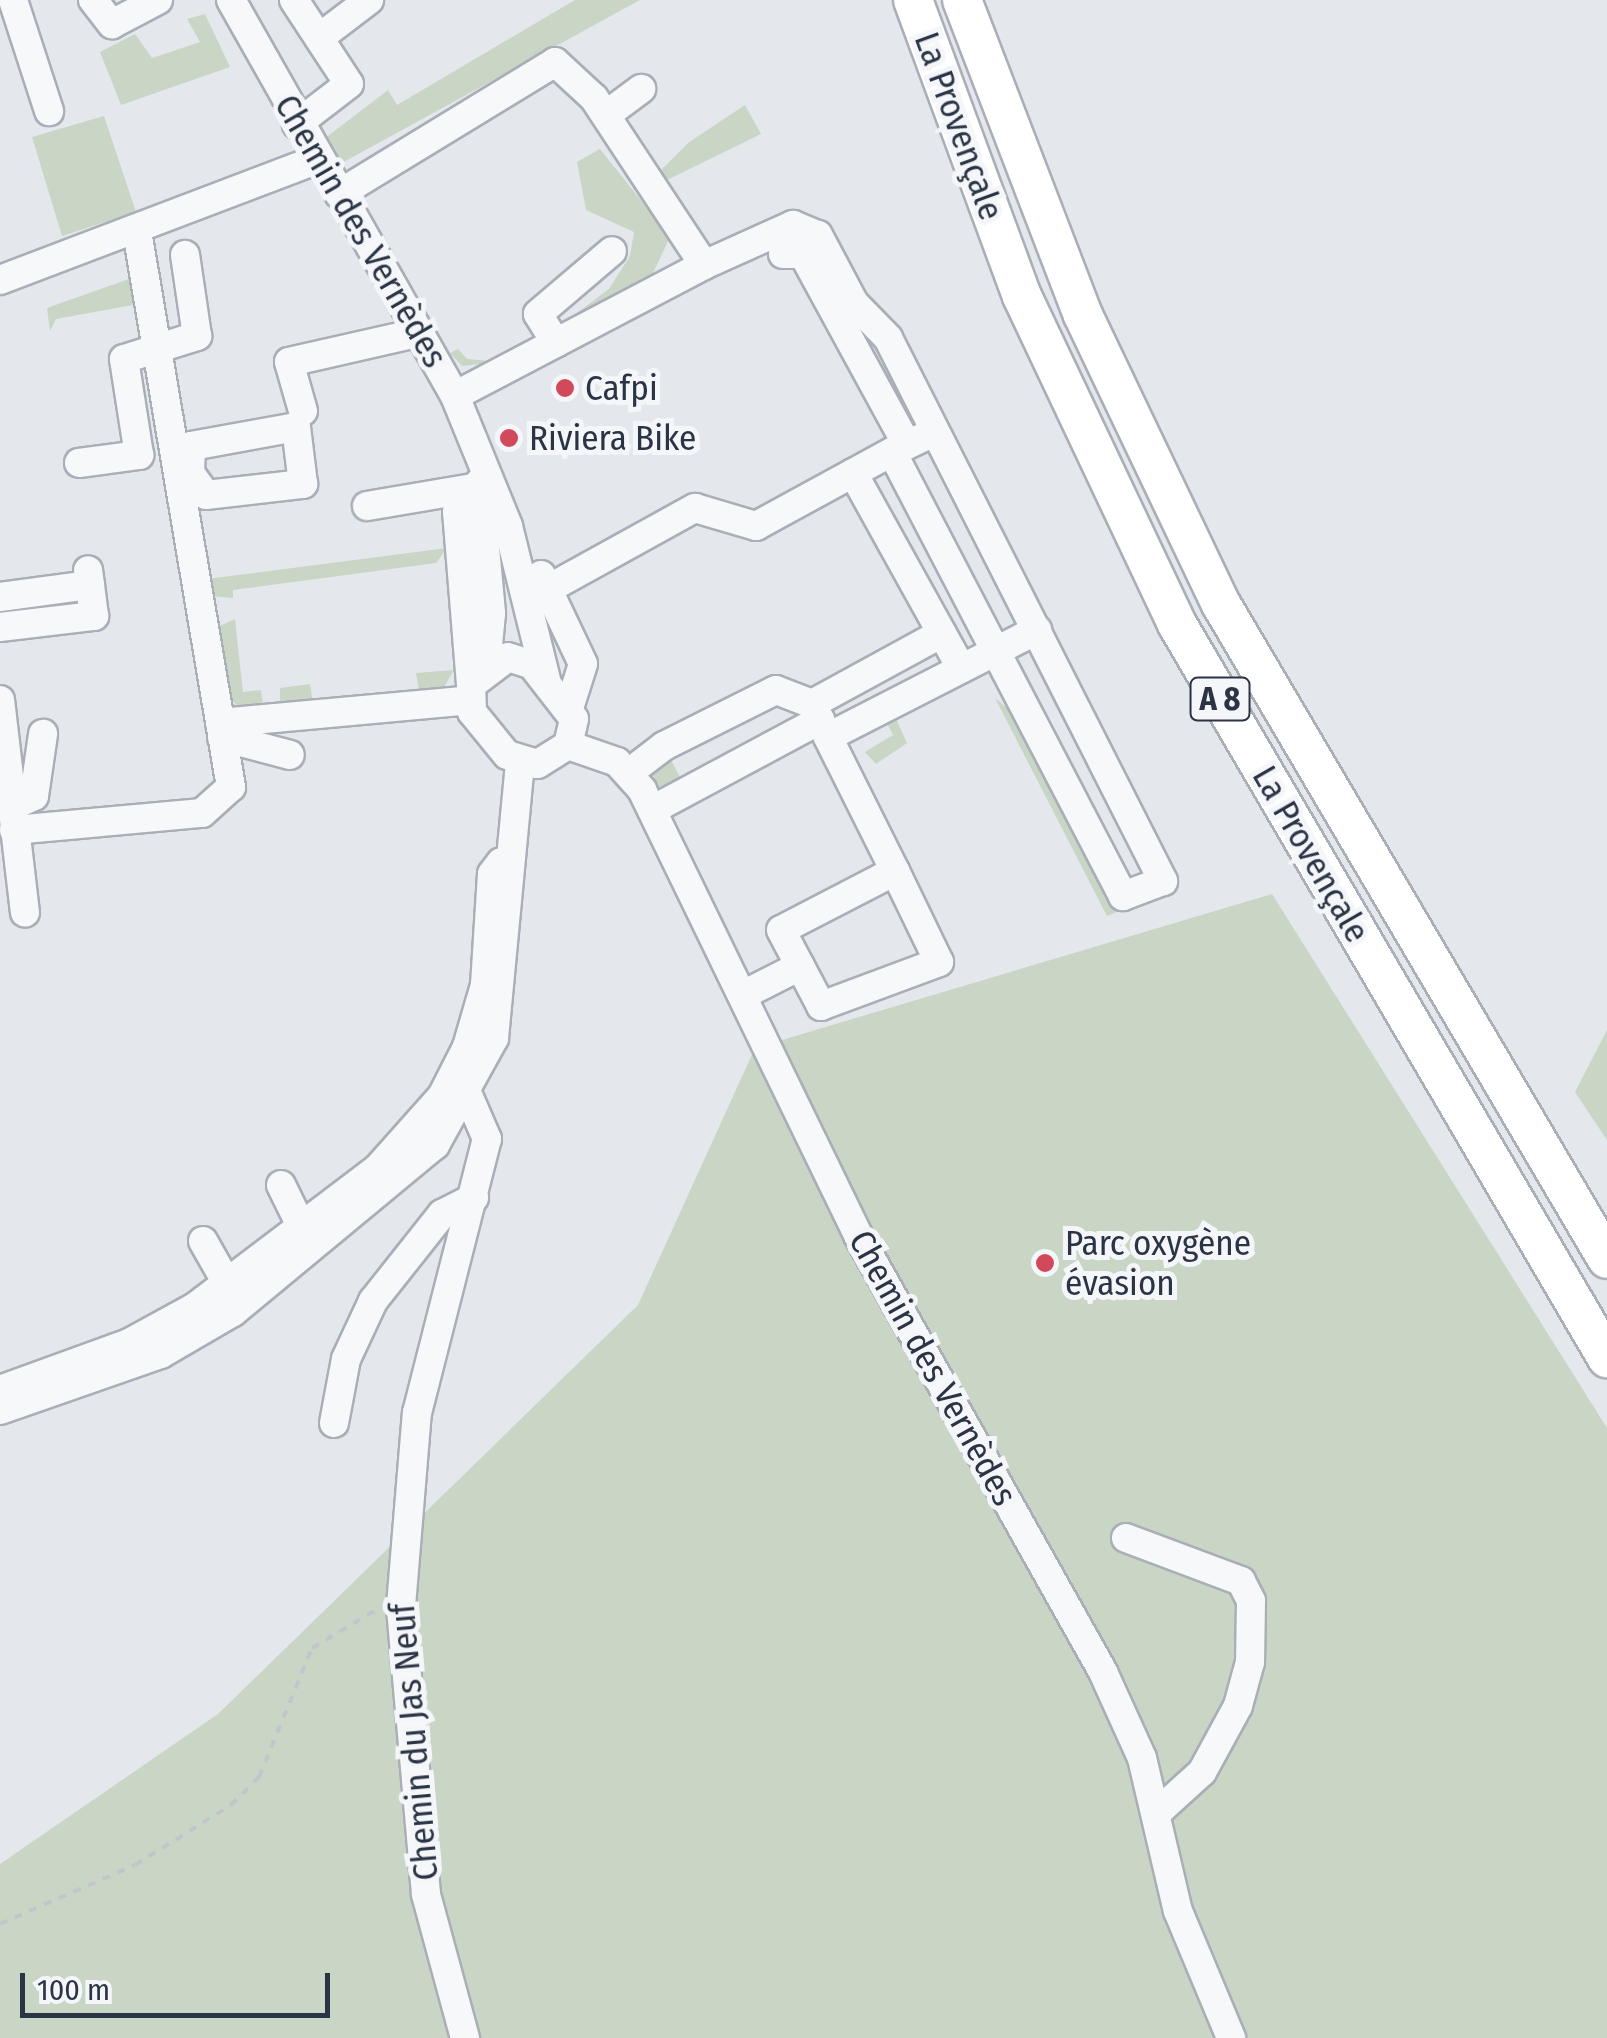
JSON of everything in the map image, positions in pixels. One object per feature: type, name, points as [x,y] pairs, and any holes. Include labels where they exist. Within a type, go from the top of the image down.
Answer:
[{"type":"highway","name":"La Provençale","points":[[913,0],[1022,296],[1177,624],[1607,1358]]},
{"type":"highway","name":"La Provençale","points":[[962,0],[1083,314],[1221,604],[1607,1259]]},
{"type":"street","points":[[13,0],[49,111]]},
{"type":"street","points":[[93,0],[112,24],[158,0]]},
{"type":"street","name":"Chemin des Vernèdes","points":[[230,0],[454,396],[479,477],[490,578],[476,684]]},
{"type":"street","points":[[294,0],[349,84],[297,124]]},
{"type":"street","points":[[319,38],[369,0]]},
{"type":"street","points":[[339,194],[554,62],[606,115],[704,265]]},
{"type":"street","points":[[606,115],[642,89]]},
{"type":"street","points":[[0,280],[319,160]]},
{"type":"street","points":[[454,396],[704,265],[793,224],[818,235],[854,303],[888,338],[1163,881],[1123,896],[996,652],[803,254],[783,254]]},
{"type":"street","points":[[13,818],[219,806],[231,786],[185,473],[181,403],[159,353],[137,231]]},
{"type":"street","points":[[556,343],[538,314],[612,252]]},
{"type":"street","points":[[79,463],[138,454],[124,360],[159,353],[197,336],[185,254]]},
{"type":"street","points":[[304,411],[289,362],[421,332]]},
{"type":"street","points":[[548,589],[696,508],[756,526],[934,432]]},
{"type":"street","points":[[853,473],[962,668]]},
{"type":"street","points":[[367,506],[479,477]]},
{"type":"street","name":"Chemin des Vernèdes","points":[[479,477],[508,526],[546,680]]},
{"type":"street","points":[[508,526],[522,534],[583,664],[570,705],[568,745]]},
{"type":"street","points":[[0,597],[89,578],[94,616],[0,627]]},
{"type":"street","points":[[820,720],[962,668],[1037,630]]},
{"type":"street","points":[[652,810],[820,720],[942,633]]},
{"type":"street","points":[[221,730],[476,684],[518,658],[570,705]]},
{"type":"street","points":[[476,684],[485,734],[520,764],[546,761],[568,745]]},
{"type":"street","points":[[568,745],[630,772],[664,746],[776,690],[820,720],[895,871],[940,962],[821,1006],[781,930],[895,871]]},
{"type":"street","points":[[0,700],[25,913]]},
{"type":"street","points":[[221,730],[290,755]]},
{"type":"street","points":[[13,818],[34,796],[43,734]]},
{"type":"street","points":[[0,1410],[161,1354],[233,1312],[422,1157],[468,1095],[494,1038],[504,984],[508,854],[520,764]]},
{"type":"street","name":"Chemin des Vernèdes","points":[[630,772],[896,1308],[1103,1672],[1159,1812],[1178,1911],[1231,2038]]},
{"type":"street","points":[[0,1390],[129,1344],[228,1285],[377,1169],[442,1096],[485,985],[492,874],[508,854]]},
{"type":"street","points":[[743,995],[800,966]]},
{"type":"street","name":"Chemin du Jas Neuf","points":[[465,2038],[447,1992],[426,1894],[401,1606],[417,1412],[487,1139],[468,1095]]},
{"type":"street","points":[[281,1185],[303,1230]]},
{"type":"street","points":[[334,1423],[346,1359],[373,1301],[442,1214],[474,1198]]},
{"type":"street","points":[[203,1241],[228,1285]]},
{"type":"street","points":[[1126,1538],[1240,1581],[1250,1601],[1250,1662],[1238,1706],[1202,1772],[1159,1812]]},
{"type":"path","points":[[0,1924],[134,1865],[231,1805],[260,1777],[312,1648],[352,1618],[401,1606]]},
{"type":"green space","points":[[575,0],[640,0],[340,164],[324,139],[388,90],[397,105]]},
{"type":"green space","points":[[205,14],[230,67],[121,105],[100,52],[135,34],[152,58],[200,42],[187,19]]},
{"type":"green space","points":[[745,105],[761,134],[663,182],[658,173],[688,143]]},
{"type":"green space","points":[[104,116],[136,212],[62,236],[32,137]]},
{"type":"green space","points":[[600,149],[670,237],[648,284],[561,325],[609,289],[630,256],[634,232],[586,210],[577,162]]},
{"type":"green space","points":[[129,279],[133,305],[56,319],[50,331],[47,308]]},
{"type":"green space","points":[[458,349],[467,359],[502,362],[462,366],[450,353]]},
{"type":"green space","points":[[447,548],[436,563],[233,590],[233,598],[211,596],[207,579]]},
{"type":"green space","points":[[235,619],[243,692],[261,690],[263,706],[238,706],[225,695],[215,628]]},
{"type":"green space","points":[[454,670],[443,689],[419,691],[416,673]]},
{"type":"green space","points":[[310,684],[313,703],[280,701],[280,688]]},
{"type":"green space","points":[[995,698],[1013,713],[1119,911],[1107,916]]},
{"type":"green space","points":[[892,710],[907,743],[876,764],[865,752],[893,735],[884,717]]},
{"type":"green space","points":[[668,754],[681,779],[658,787],[649,764]]},
{"type":"green space","points":[[1272,894],[1607,1428],[1607,2038],[0,2038],[0,1864],[218,1714],[638,1305],[755,1048]]},
{"type":"green space","points":[[1607,1030],[1607,1140],[1575,1092]]},
{"type":"place","name":"Cafpi","points":[[565,388]]},
{"type":"place","name":"Riviera Bike","points":[[509,438]]},
{"type":"place","name":"Parc oxygène évasion","points":[[1045,1263]]}]
